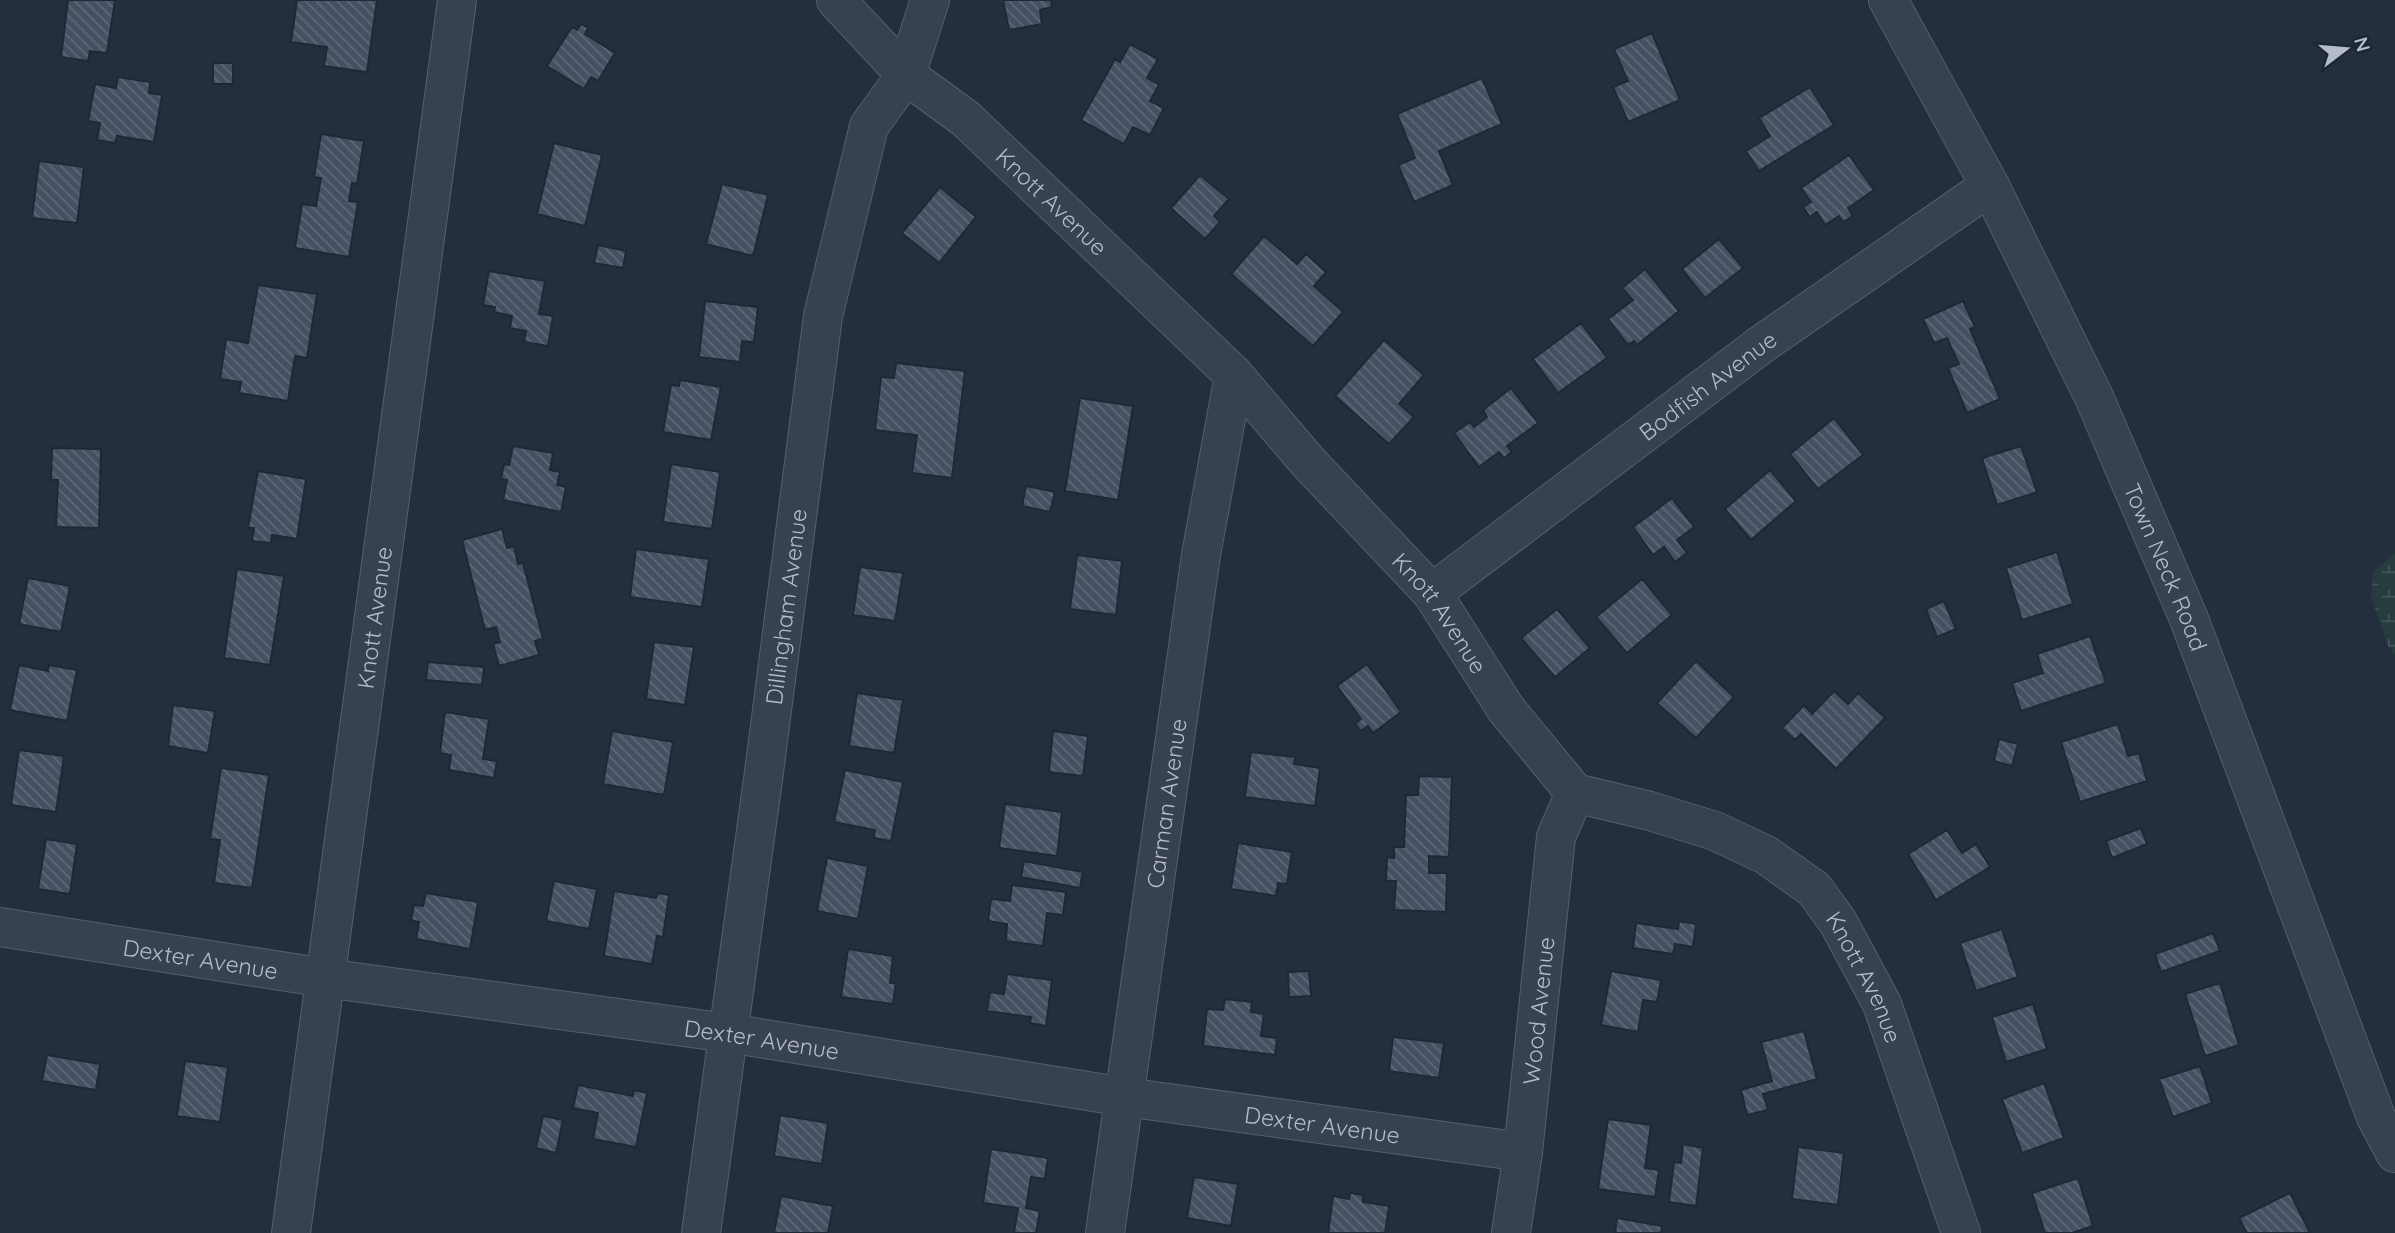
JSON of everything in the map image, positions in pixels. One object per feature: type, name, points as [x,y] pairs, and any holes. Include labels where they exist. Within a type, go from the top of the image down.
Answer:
[{"type":"street","name":"Knott Avenue","points":[[291,1233],[457,0]]},
{"type":"street","name":"Knott Avenue","points":[[836,0],[906,75],[966,119],[1234,375],[1309,463],[1432,593],[1506,709],[1575,793],[1650,811],[1715,831],[1766,855],[1814,889],[1838,922],[1882,1004],[1961,1233]]},
{"type":"street","name":"Dillingham Avenue","points":[[701,1233],[823,316],[869,126],[906,75],[930,0]]},
{"type":"street","name":"Town Neck Road","points":[[1888,0],[1990,186],[2094,397],[2189,619],[2376,1117],[2395,1153]]},
{"type":"street","name":"Bodfish Avenue","points":[[1432,593],[1762,344],[1990,186]]},
{"type":"street","name":"Carman Avenue","points":[[1105,1233],[1201,555],[1234,375]]},
{"type":"street","name":"Wood Avenue","points":[[1511,1233],[1556,837],[1575,793]]},
{"type":"street","name":"Dexter Avenue","points":[[0,927],[325,978],[728,1033],[1125,1097],[1522,1152]]},
{"type":"green space","points":[[2395,553],[2395,654],[2388,646],[2371,597],[2373,572]]},
{"type":"building","points":[[68,0],[115,0],[107,53],[90,51],[88,61],[61,57]]},
{"type":"building","points":[[297,0],[377,0],[367,72],[324,66],[327,47],[291,42]]},
{"type":"building","points":[[1003,0],[1051,0],[1052,7],[1040,10],[1042,24],[1009,30]]},
{"type":"building","points":[[581,24],[588,28],[585,34],[615,53],[598,81],[591,77],[584,89],[547,66],[572,27],[577,30]]},
{"type":"building","points":[[1652,33],[1680,100],[1628,122],[1613,87],[1628,81],[1614,49]]},
{"type":"building","points":[[1130,44],[1158,59],[1147,78],[1159,85],[1150,101],[1164,108],[1150,135],[1133,127],[1124,144],[1081,120],[1115,59],[1120,62]]},
{"type":"building","points":[[213,63],[233,63],[233,84],[213,84]]},
{"type":"building","points":[[118,77],[150,82],[149,93],[162,95],[154,142],[117,136],[115,143],[97,140],[100,123],[88,121],[95,84],[116,88]]},
{"type":"building","points":[[1482,78],[1502,124],[1439,151],[1453,185],[1414,202],[1398,165],[1415,158],[1397,114]]},
{"type":"building","points":[[1810,87],[1834,125],[1759,171],[1746,151],[1770,136],[1759,118]]},
{"type":"building","points":[[321,134],[364,141],[357,184],[352,183],[349,201],[358,202],[349,257],[295,248],[302,204],[316,206],[321,178],[314,177]]},
{"type":"building","points":[[554,143],[602,155],[585,226],[537,214]]},
{"type":"building","points":[[1849,155],[1874,190],[1848,208],[1853,216],[1843,222],[1839,216],[1825,225],[1817,212],[1810,217],[1803,207],[1811,202],[1801,188]]},
{"type":"building","points":[[39,161],[84,167],[77,223],[32,218]]},
{"type":"building","points":[[1200,175],[1229,199],[1214,216],[1220,222],[1205,239],[1171,208]]},
{"type":"building","points":[[722,184],[768,195],[753,256],[706,244]]},
{"type":"building","points":[[940,187],[976,217],[939,263],[902,233]]},
{"type":"building","points":[[1264,236],[1297,264],[1306,254],[1326,272],[1314,286],[1343,312],[1313,346],[1231,274]]},
{"type":"building","points":[[1719,239],[1743,268],[1705,298],[1682,269]]},
{"type":"building","points":[[598,245],[626,251],[623,268],[594,263]]},
{"type":"building","points":[[1645,269],[1679,311],[1637,345],[1634,341],[1628,345],[1608,319],[1633,300],[1622,288]]},
{"type":"building","points":[[489,271],[545,281],[539,314],[553,316],[548,346],[524,342],[526,331],[510,328],[512,316],[494,312],[495,307],[483,305]]},
{"type":"building","points":[[258,285],[317,294],[307,358],[295,356],[288,401],[239,393],[241,382],[220,379],[226,339],[248,343]]},
{"type":"building","points":[[705,301],[758,307],[754,342],[742,341],[740,362],[699,357]]},
{"type":"building","points":[[1963,301],[1975,327],[1970,329],[2000,399],[1967,413],[1948,368],[1959,364],[1947,338],[1934,343],[1923,319]]},
{"type":"building","points":[[1581,323],[1607,358],[1558,393],[1533,359]]},
{"type":"building","points":[[1384,340],[1424,375],[1399,404],[1414,417],[1389,444],[1335,396]]},
{"type":"building","points":[[896,363],[965,371],[952,478],[912,473],[917,435],[875,430],[881,377],[894,378]]},
{"type":"building","points":[[680,380],[721,387],[711,440],[663,432],[671,385],[679,386]]},
{"type":"building","points":[[1511,388],[1538,423],[1507,446],[1512,452],[1504,458],[1499,452],[1479,467],[1454,433],[1470,422],[1474,427],[1487,417],[1483,410]]},
{"type":"building","points":[[1080,398],[1133,406],[1118,500],[1065,491]]},
{"type":"building","points":[[1834,418],[1863,455],[1818,489],[1790,454]]},
{"type":"building","points":[[513,446],[553,453],[550,470],[560,472],[557,485],[566,487],[561,512],[503,500],[507,480],[501,479],[504,464],[509,465]]},
{"type":"building","points":[[2021,446],[2037,492],[1997,505],[1982,458]]},
{"type":"building","points":[[52,448],[101,449],[99,528],[56,527],[58,480],[51,480]]},
{"type":"building","points":[[671,464],[720,472],[712,529],[663,522]]},
{"type":"building","points":[[1770,470],[1796,501],[1751,540],[1725,509]]},
{"type":"building","points":[[258,471],[306,479],[297,539],[272,535],[271,543],[252,541],[254,528],[248,528]]},
{"type":"building","points":[[1026,486],[1055,492],[1050,512],[1022,506]]},
{"type":"building","points":[[1672,498],[1694,527],[1677,540],[1687,553],[1675,562],[1664,547],[1653,555],[1633,527]]},
{"type":"building","points":[[502,529],[507,548],[514,546],[518,564],[523,563],[543,639],[535,641],[539,655],[499,666],[493,644],[500,642],[496,627],[485,630],[462,540]]},
{"type":"building","points":[[636,549],[709,559],[702,607],[630,597]]},
{"type":"building","points":[[2057,552],[2073,604],[2022,620],[2006,568]]},
{"type":"building","points":[[1077,555],[1122,561],[1116,615],[1070,609]]},
{"type":"building","points":[[860,567],[903,573],[895,621],[853,615]]},
{"type":"building","points":[[237,569],[284,576],[270,665],[224,658]]},
{"type":"building","points":[[28,578],[70,586],[61,632],[19,624]]},
{"type":"building","points":[[1642,579],[1672,615],[1627,653],[1596,617]]},
{"type":"building","points":[[1944,601],[1956,629],[1937,637],[1926,609]]},
{"type":"building","points":[[1557,609],[1590,648],[1555,677],[1521,638]]},
{"type":"building","points":[[2090,636],[2106,683],[2021,711],[2012,683],[2043,673],[2037,654]]},
{"type":"building","points":[[654,642],[694,647],[685,705],[646,699]]},
{"type":"building","points":[[1696,661],[1734,697],[1696,738],[1657,703]]},
{"type":"building","points":[[428,662],[484,667],[482,685],[426,680]]},
{"type":"building","points":[[1367,664],[1401,712],[1373,733],[1368,726],[1361,731],[1355,724],[1361,719],[1337,686]]},
{"type":"building","points":[[19,665],[48,671],[49,665],[77,670],[67,721],[10,710]]},
{"type":"building","points":[[1834,691],[1848,704],[1858,693],[1885,718],[1836,769],[1801,734],[1795,740],[1782,728],[1804,705],[1812,714]]},
{"type":"building","points":[[857,693],[903,700],[894,753],[849,746]]},
{"type":"building","points":[[173,705],[215,711],[208,753],[168,746]]},
{"type":"building","points":[[445,712],[489,719],[483,759],[497,761],[494,778],[449,770],[451,755],[440,753]]},
{"type":"building","points":[[2118,724],[2128,756],[2139,753],[2147,781],[2080,802],[2061,742]]},
{"type":"building","points":[[612,731],[673,742],[664,795],[603,784]]},
{"type":"building","points":[[1053,731],[1088,736],[1083,776],[1049,772]]},
{"type":"building","points":[[1999,739],[2018,744],[2012,766],[1994,761]]},
{"type":"building","points":[[19,750],[64,756],[56,812],[11,805]]},
{"type":"building","points":[[1251,752],[1295,757],[1294,764],[1320,768],[1315,806],[1245,797]]},
{"type":"building","points":[[221,768],[269,775],[252,888],[214,883],[220,840],[210,839]]},
{"type":"building","points":[[845,770],[903,782],[891,841],[874,838],[875,830],[834,822]]},
{"type":"building","points":[[1419,776],[1452,777],[1449,857],[1429,856],[1429,873],[1447,873],[1446,912],[1394,910],[1396,881],[1386,881],[1387,857],[1394,858],[1394,847],[1404,847],[1406,795],[1418,795]]},
{"type":"building","points":[[1005,804],[1062,812],[1057,856],[999,848]]},
{"type":"building","points":[[2141,828],[2147,844],[2112,858],[2106,841]]},
{"type":"building","points":[[1947,830],[1962,853],[1976,844],[1990,867],[1936,900],[1908,854]]},
{"type":"building","points":[[46,839],[77,844],[70,894],[38,889]]},
{"type":"building","points":[[1238,843],[1292,852],[1287,884],[1278,883],[1276,896],[1231,889]]},
{"type":"building","points":[[827,858],[868,866],[858,919],[817,911]]},
{"type":"building","points":[[1024,861],[1083,872],[1080,888],[1021,877]]},
{"type":"building","points":[[554,881],[597,889],[589,929],[546,921]]},
{"type":"building","points":[[1012,885],[1066,892],[1063,915],[1047,913],[1043,946],[1006,941],[1007,924],[988,921],[991,899],[1010,901]]},
{"type":"building","points":[[614,891],[656,898],[658,893],[669,895],[663,937],[657,936],[652,964],[604,956]]},
{"type":"building","points":[[426,893],[478,902],[470,949],[416,939],[419,922],[411,920],[414,905],[423,906]]},
{"type":"building","points":[[1679,921],[1696,924],[1693,947],[1675,944],[1673,954],[1633,948],[1636,923],[1678,929]]},
{"type":"building","points":[[2002,929],[2018,977],[1976,991],[1960,943]]},
{"type":"building","points":[[2213,933],[2220,951],[2161,972],[2155,954]]},
{"type":"building","points":[[848,949],[893,956],[890,983],[896,983],[893,1004],[841,997]]},
{"type":"building","points":[[1309,971],[1311,996],[1289,997],[1288,972]]},
{"type":"building","points":[[1611,971],[1661,980],[1657,1002],[1643,1000],[1638,1032],[1601,1025]]},
{"type":"building","points":[[1007,974],[1052,980],[1046,1026],[1030,1023],[1031,1017],[987,1011],[990,992],[1004,994]]},
{"type":"building","points":[[2220,983],[2239,1045],[2205,1056],[2185,994]]},
{"type":"building","points":[[1225,999],[1252,1002],[1251,1012],[1264,1014],[1261,1036],[1277,1038],[1275,1055],[1203,1046],[1207,1009],[1223,1010]]},
{"type":"building","points":[[2033,1004],[2047,1049],[2006,1062],[1992,1017]]},
{"type":"building","points":[[1804,1031],[1817,1079],[1763,1094],[1768,1110],[1747,1115],[1741,1090],[1772,1081],[1761,1042]]},
{"type":"building","points":[[1393,1037],[1444,1043],[1439,1078],[1389,1071]]},
{"type":"building","points":[[47,1055],[100,1064],[96,1090],[42,1081]]},
{"type":"building","points":[[185,1061],[228,1067],[220,1122],[177,1116]]},
{"type":"building","points":[[2200,1066],[2212,1103],[2173,1117],[2159,1079]]},
{"type":"building","points":[[2044,1083],[2064,1138],[2022,1153],[2002,1099]]},
{"type":"building","points":[[578,1085],[633,1096],[634,1090],[647,1093],[636,1147],[593,1139],[598,1113],[573,1108]]},
{"type":"building","points":[[780,1115],[828,1123],[822,1164],[774,1156]]},
{"type":"building","points":[[543,1116],[563,1120],[556,1153],[536,1148]]},
{"type":"building","points":[[1608,1119],[1651,1125],[1645,1168],[1659,1170],[1655,1197],[1598,1189]]},
{"type":"building","points":[[1683,1144],[1703,1148],[1696,1206],[1669,1202],[1674,1162],[1681,1163]]},
{"type":"building","points":[[1798,1147],[1844,1153],[1838,1205],[1792,1199]]},
{"type":"building","points":[[991,1149],[1048,1158],[1045,1179],[1031,1177],[1026,1208],[1040,1211],[1036,1233],[1014,1233],[1018,1208],[983,1203]]},
{"type":"building","points":[[1194,1177],[1238,1184],[1231,1226],[1187,1218]]},
{"type":"building","points":[[2078,1178],[2093,1226],[2072,1233],[2045,1233],[2032,1193]]},
{"type":"building","points":[[1350,1193],[1363,1195],[1363,1202],[1389,1206],[1385,1233],[1328,1233],[1333,1196],[1349,1199]]},
{"type":"building","points":[[2290,1193],[2310,1233],[2247,1233],[2239,1218]]},
{"type":"building","points":[[781,1196],[833,1206],[828,1233],[774,1233]]},
{"type":"building","points":[[1617,1218],[1662,1226],[1661,1233],[1615,1233]]}]
